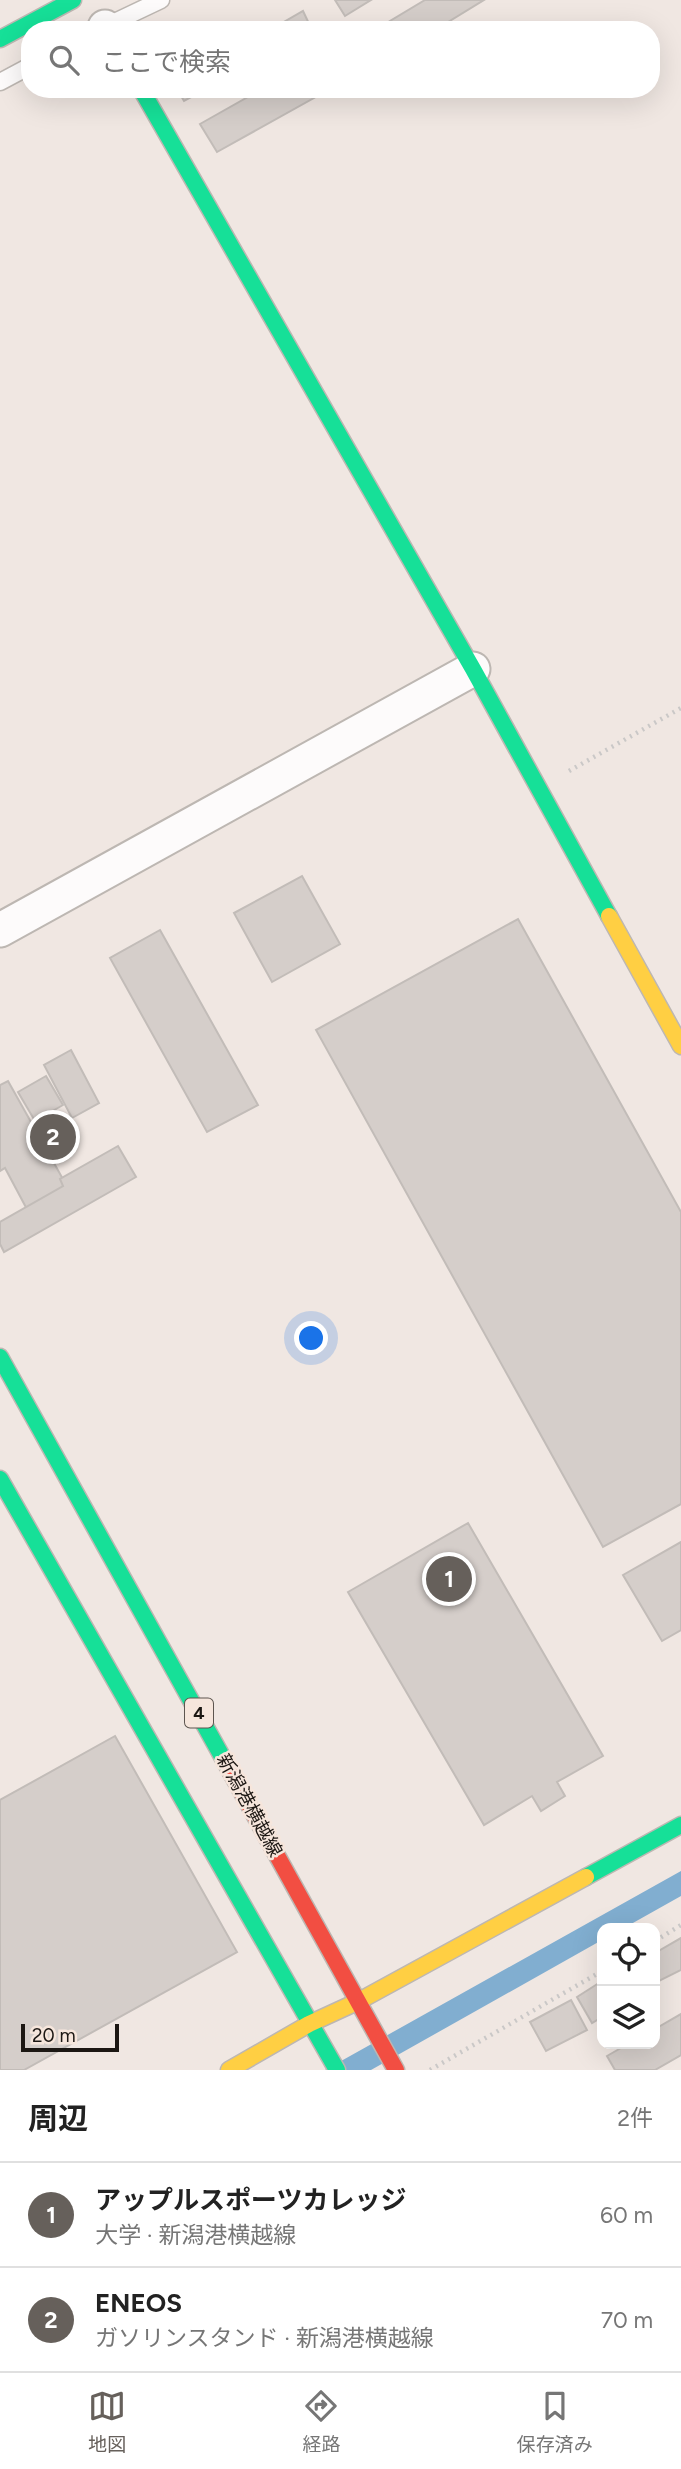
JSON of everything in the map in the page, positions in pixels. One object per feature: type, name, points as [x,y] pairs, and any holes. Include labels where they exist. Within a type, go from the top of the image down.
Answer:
[{"type":"main road","points":[[34,21],[73,0]]},
{"type":"main road","points":[[0,39],[21,28]]},
{"type":"main road","points":[[146,98],[473,669],[681,1046]]},
{"type":"main road","name":"新潟港横越線","points":[[0,1357],[396,2070]]},
{"type":"main road","points":[[0,1479],[337,2070]]},
{"type":"main road","points":[[229,2070],[309,2024],[359,2001],[681,1825]]},
{"type":"street","points":[[0,930],[473,669]]},
{"type":"lane","points":[[112,21],[161,0]]},
{"type":"lane","points":[[0,82],[21,71]]},
{"type":"path","points":[[538,788],[681,708]]},
{"type":"path","points":[[660,1938],[681,1925]]},
{"type":"path","points":[[429,2070],[597,1974]]},
{"type":"water","points":[[681,1871],[681,1896],[633,1923],[597,1923],[597,1943],[371,2070],[325,2070]]},
{"type":"building","points":[[335,0],[371,0],[345,16]]},
{"type":"building","points":[[425,0],[484,0],[450,21],[390,21]]},
{"type":"building","points":[[303,11],[308,21],[286,21]]},
{"type":"building","points":[[246,98],[314,98],[217,152],[200,124]]},
{"type":"building","points":[[302,876],[340,944],[272,982],[234,913]]},
{"type":"building","points":[[518,919],[681,1212],[681,1504],[603,1547],[316,1030]]},
{"type":"building","points":[[160,930],[258,1105],[207,1132],[110,958]]},
{"type":"building","points":[[71,1050],[99,1103],[72,1118],[44,1065]]},
{"type":"building","points":[[46,1076],[63,1105],[35,1121],[18,1092]]},
{"type":"building","points":[[8,1081],[69,1190],[29,1213],[5,1168],[0,1171],[0,1085]]},
{"type":"building","points":[[118,1146],[136,1177],[4,1252],[0,1244],[0,1222],[63,1186],[60,1179]]},
{"type":"building","points":[[468,1523],[603,1756],[557,1782],[565,1796],[541,1811],[532,1796],[484,1825],[348,1592]]},
{"type":"building","points":[[681,1542],[681,1630],[662,1641],[623,1575]]},
{"type":"building","points":[[115,1736],[237,1952],[24,2070],[0,2070],[0,1800]]},
{"type":"building","points":[[681,1938],[681,1970],[660,1980],[660,1950]]},
{"type":"building","points":[[597,1984],[597,2020],[592,2023],[577,1997]]},
{"type":"building","points":[[571,2000],[587,2030],[546,2051],[530,2022]]},
{"type":"building","points":[[681,2014],[681,2055],[655,2070],[615,2070],[607,2056],[619,2049],[660,2049],[660,2026]]},
{"type":"traffic: fast","points":[[34,21],[73,0]]},
{"type":"traffic: fast","points":[[0,39],[21,28]]},
{"type":"traffic: fast","points":[[146,98],[473,669],[609,916]]},
{"type":"traffic: fast","points":[[0,1357],[229,1769]]},
{"type":"traffic: fast","points":[[0,1479],[337,2070]]},
{"type":"traffic: fast","points":[[586,1877],[681,1825]]},
{"type":"traffic: slow","points":[[609,916],[681,1046]]},
{"type":"traffic: slow","points":[[229,2070],[309,2024],[359,2001],[586,1877]]},
{"type":"traffic: jam","points":[[229,1769],[396,2070]]},
{"type":"place","name":"ENEOS","points":[[53,1137]]},
{"type":"place","name":"アップルスポーツカレッジ","points":[[449,1579]]}]
